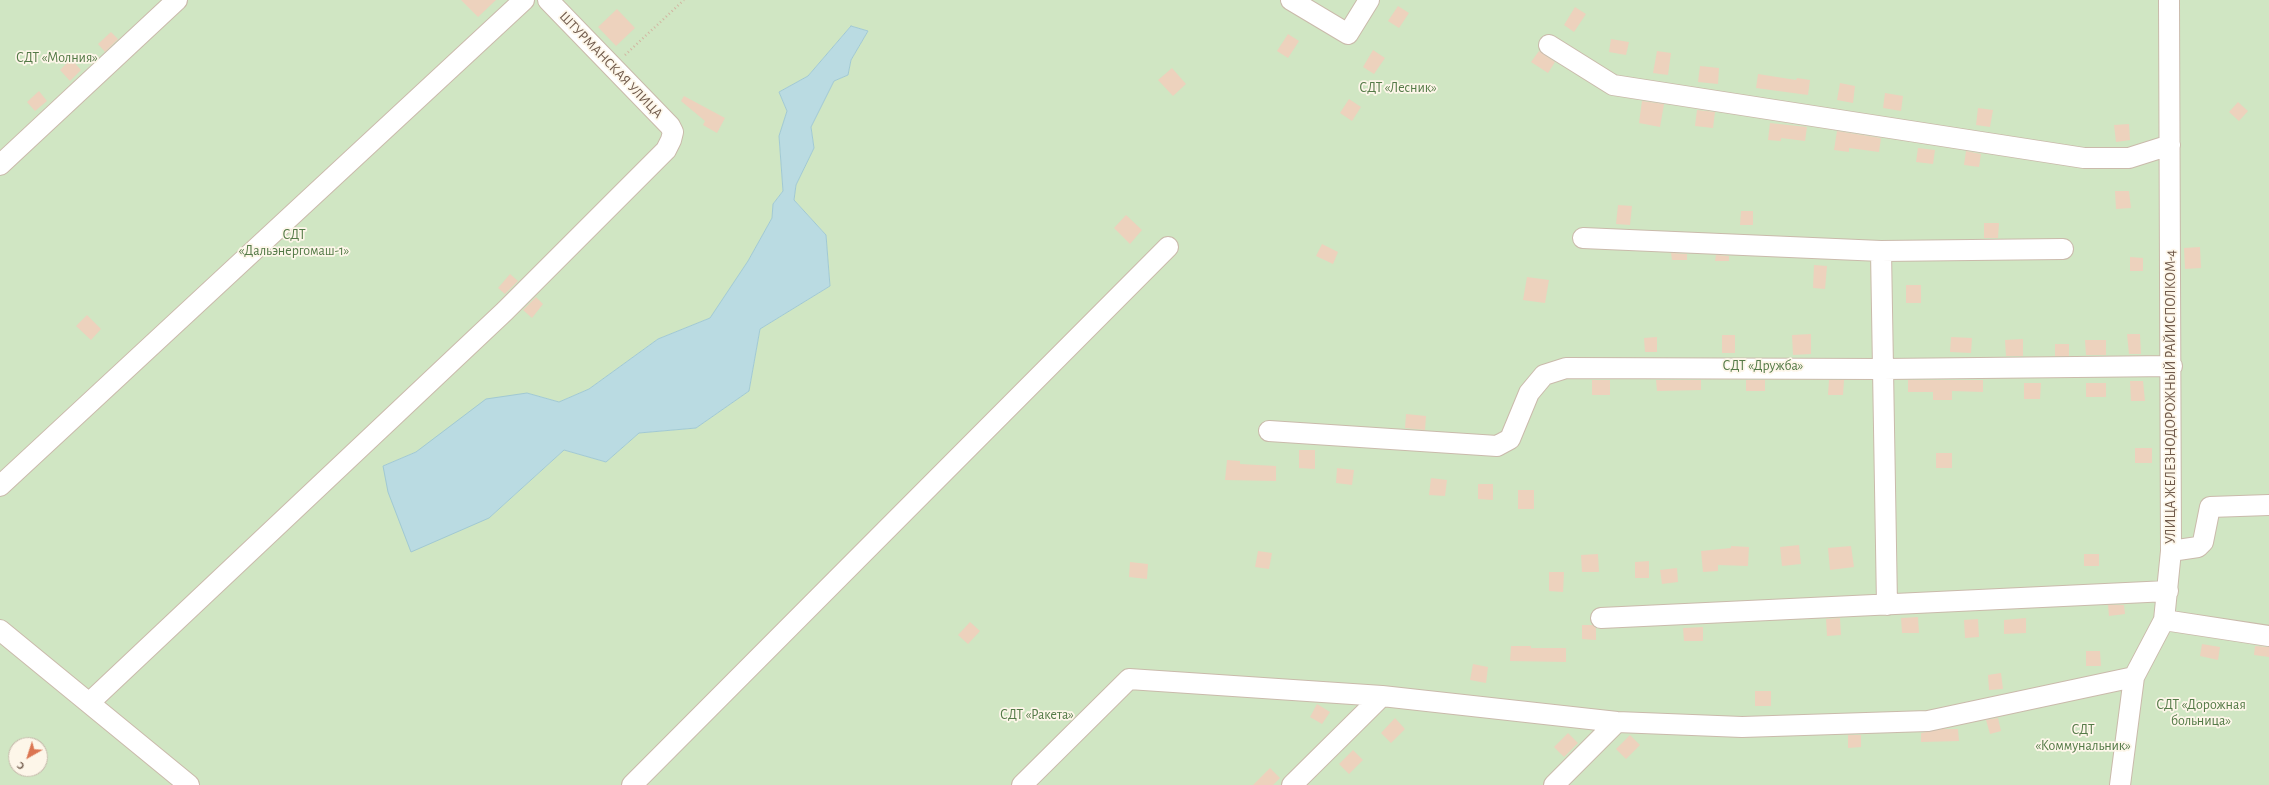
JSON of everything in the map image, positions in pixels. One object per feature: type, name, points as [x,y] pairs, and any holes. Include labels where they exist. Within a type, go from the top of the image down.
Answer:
[{"type":"street","points":[[0,165],[177,0]]},
{"type":"street","points":[[0,486],[524,0]]},
{"type":"street","name":"ШТУРМАНСКАЯ УЛИЦА","points":[[89,703],[505,311],[666,150],[673,132],[548,0]]},
{"type":"street","points":[[1292,0],[1348,34],[1369,0]]},
{"type":"street","name":"УЛИЦА ЖЕЛЕЗНОДОРОЖНЫЙ РАЙИСПОЛКОМ-4","points":[[2120,785],[2134,677],[2164,620],[2171,551],[2172,366],[2169,0]]},
{"type":"street","points":[[1549,45],[1613,85],[2084,158],[2129,158],[2170,145]]},
{"type":"street","points":[[1583,238],[1881,250],[2063,249]]},
{"type":"street","points":[[632,785],[1168,247]]},
{"type":"street","points":[[1881,250],[1887,606]]},
{"type":"street","points":[[1268,431],[1497,446],[1510,439],[1529,393],[1544,375],[1566,368],[1883,369],[2172,366]]},
{"type":"street","points":[[2171,551],[2198,547],[2203,542],[2210,508],[2269,505]]},
{"type":"street","points":[[1600,618],[2168,592]]},
{"type":"street","points":[[2164,620],[2269,636]]},
{"type":"street","points":[[0,630],[189,785]]},
{"type":"street","points":[[1022,785],[1129,679],[1382,696],[1617,722],[1742,727],[1928,721],[2134,677]]},
{"type":"street","points":[[1292,785],[1382,696]]},
{"type":"street","points":[[1554,785],[1617,722]]},
{"type":"path","points":[[612,66],[684,0]]},
{"type":"green space","points":[[0,0],[2269,0],[2269,785],[0,785]],"holes":[[[851,26],[868,31],[851,60],[848,75],[834,81],[811,127],[814,148],[796,185],[794,200],[826,235],[830,286],[760,329],[749,391],[696,428],[639,433],[606,462],[564,450],[489,518],[383,466],[416,452],[527,393],[559,402],[589,389],[658,339],[710,318],[748,261],[772,218],[773,204],[783,191],[779,137],[787,111],[779,92],[808,76]]]},
{"type":"water","points":[[851,26],[868,31],[851,60],[848,75],[834,81],[811,127],[814,148],[796,185],[794,200],[826,235],[830,286],[760,329],[749,391],[696,428],[639,433],[606,462],[564,450],[489,518],[411,552],[388,492],[383,466],[416,452],[486,399],[527,393],[559,402],[589,389],[658,339],[710,318],[748,261],[772,218],[773,204],[783,191],[779,136],[787,111],[779,92],[808,76]]},
{"type":"building","points":[[461,0],[496,0],[478,17]]},
{"type":"building","points":[[1398,6],[1409,13],[1399,28],[1388,21]]},
{"type":"building","points":[[1575,7],[1586,14],[1574,32],[1564,25]]},
{"type":"building","points":[[617,9],[635,28],[616,46],[598,27]]},
{"type":"building","points":[[111,32],[118,39],[105,52],[98,44]]},
{"type":"building","points":[[1288,34],[1299,41],[1288,58],[1277,51]]},
{"type":"building","points":[[1611,39],[1629,42],[1626,55],[1609,52]]},
{"type":"building","points":[[1373,50],[1385,58],[1374,74],[1363,67]]},
{"type":"building","points":[[1539,51],[1555,62],[1548,73],[1531,62]]},
{"type":"building","points":[[1657,51],[1671,53],[1668,75],[1653,73]]},
{"type":"building","points":[[71,59],[81,70],[70,81],[60,70]]},
{"type":"building","points":[[1700,66],[1719,68],[1718,84],[1698,82]]},
{"type":"building","points":[[1172,68],[1186,84],[1173,96],[1158,80]]},
{"type":"building","points":[[1758,74],[1796,80],[1797,78],[1810,80],[1808,95],[1756,88]]},
{"type":"building","points":[[1840,83],[1855,86],[1853,103],[1837,100]]},
{"type":"building","points":[[39,91],[47,101],[35,111],[27,102]]},
{"type":"building","points":[[1885,93],[1903,96],[1901,111],[1883,108]]},
{"type":"building","points":[[684,96],[725,118],[717,133],[703,125],[705,121],[681,101]]},
{"type":"building","points":[[1349,99],[1361,107],[1352,121],[1340,113]]},
{"type":"building","points":[[1642,101],[1664,104],[1660,127],[1639,123]]},
{"type":"building","points":[[2238,102],[2248,111],[2239,121],[2229,112]]},
{"type":"building","points":[[1978,108],[1993,110],[1990,127],[1976,125]]},
{"type":"building","points":[[1697,110],[1715,112],[1713,128],[1695,126]]},
{"type":"building","points":[[1770,123],[1807,127],[1805,141],[1781,138],[1781,141],[1768,140]]},
{"type":"building","points":[[2129,124],[2130,140],[2116,142],[2114,125]]},
{"type":"building","points":[[1837,131],[1881,138],[1879,152],[1849,148],[1849,152],[1834,150]]},
{"type":"building","points":[[1918,148],[1935,150],[1933,164],[1916,162]]},
{"type":"building","points":[[1966,151],[1981,154],[1979,167],[1964,165]]},
{"type":"building","points":[[2115,191],[2129,191],[2131,208],[2116,209]]},
{"type":"building","points":[[1618,205],[1632,206],[1630,225],[1616,224]]},
{"type":"building","points":[[1741,211],[1753,211],[1753,225],[1740,225]]},
{"type":"building","points":[[1126,215],[1142,230],[1130,244],[1114,228]]},
{"type":"building","points":[[1984,223],[1999,223],[1998,238],[1984,238]]},
{"type":"building","points":[[1322,244],[1338,252],[1333,264],[1316,256]]},
{"type":"building","points":[[2200,247],[2201,268],[2185,269],[2184,248]]},
{"type":"building","points":[[1671,253],[1687,254],[1687,260],[1672,260]]},
{"type":"building","points":[[1716,255],[1729,256],[1729,261],[1715,261]]},
{"type":"building","points":[[2130,257],[2143,258],[2143,271],[2130,271]]},
{"type":"building","points":[[1814,265],[1827,266],[1825,289],[1813,288]]},
{"type":"building","points":[[510,274],[518,281],[505,294],[498,288]]},
{"type":"building","points":[[1527,277],[1549,280],[1545,303],[1523,300]]},
{"type":"building","points":[[1906,285],[1921,285],[1921,303],[1906,303]]},
{"type":"building","points":[[536,297],[543,304],[532,318],[523,310]]},
{"type":"building","points":[[87,315],[101,329],[91,340],[76,326]]},
{"type":"building","points":[[1811,334],[1811,354],[1793,355],[1792,335]]},
{"type":"building","points":[[2127,334],[2140,334],[2141,354],[2129,354]]},
{"type":"building","points":[[1722,335],[1735,335],[1735,353],[1722,353]]},
{"type":"building","points":[[1657,337],[1657,352],[1645,352],[1644,338]]},
{"type":"building","points":[[1951,337],[1972,338],[1971,353],[1950,352]]},
{"type":"building","points":[[2023,339],[2023,356],[2006,356],[2005,340]]},
{"type":"building","points":[[2085,340],[2106,340],[2106,355],[2086,355]]},
{"type":"building","points":[[2055,344],[2069,344],[2069,356],[2055,356]]},
{"type":"building","points":[[1592,380],[1610,380],[1610,395],[1592,395]]},
{"type":"building","points":[[1656,380],[1701,380],[1701,390],[1657,391]]},
{"type":"building","points":[[1746,380],[1765,380],[1765,391],[1746,391]]},
{"type":"building","points":[[1829,380],[1844,380],[1843,395],[1828,395]]},
{"type":"building","points":[[1908,380],[1983,380],[1983,392],[1952,391],[1952,400],[1933,400],[1933,392],[1908,392]]},
{"type":"building","points":[[2130,381],[2143,381],[2145,401],[2131,401]]},
{"type":"building","points":[[2024,383],[2041,383],[2040,399],[2024,399]]},
{"type":"building","points":[[2086,383],[2106,383],[2106,397],[2086,397]]},
{"type":"building","points":[[1406,414],[1426,416],[1425,430],[1405,428]]},
{"type":"building","points":[[2135,448],[2152,448],[2152,463],[2135,463]]},
{"type":"building","points":[[1299,450],[1315,450],[1315,469],[1299,468]]},
{"type":"building","points":[[1936,453],[1952,453],[1952,468],[1936,468]]},
{"type":"building","points":[[1227,460],[1240,461],[1240,464],[1276,466],[1276,481],[1225,480]]},
{"type":"building","points":[[1337,468],[1354,470],[1352,485],[1336,483]]},
{"type":"building","points":[[1431,478],[1447,480],[1445,496],[1429,495]]},
{"type":"building","points":[[1478,484],[1493,484],[1493,500],[1478,499]]},
{"type":"building","points":[[1518,490],[1534,490],[1534,509],[1518,509]]},
{"type":"building","points":[[1799,545],[1801,564],[1782,566],[1780,547]]},
{"type":"building","points":[[1731,546],[1749,547],[1748,566],[1718,565],[1718,571],[1703,572],[1701,551],[1731,548]]},
{"type":"building","points":[[1851,546],[1854,567],[1830,570],[1828,548]]},
{"type":"building","points":[[1258,551],[1272,553],[1269,569],[1255,567]]},
{"type":"building","points":[[1598,554],[1599,572],[1582,572],[1581,555]]},
{"type":"building","points":[[2084,554],[2099,554],[2099,566],[2084,566]]},
{"type":"building","points":[[1649,561],[1649,578],[1635,578],[1635,562]]},
{"type":"building","points":[[1130,562],[1148,564],[1147,579],[1129,577]]},
{"type":"building","points":[[1677,568],[1678,582],[1662,584],[1660,570]]},
{"type":"building","points":[[1549,572],[1564,572],[1563,592],[1549,591]]},
{"type":"building","points":[[2108,605],[2124,605],[2125,614],[2109,616]]},
{"type":"building","points":[[1918,617],[1919,633],[1902,633],[1901,618]]},
{"type":"building","points":[[1840,618],[1841,635],[1827,636],[1826,619]]},
{"type":"building","points":[[2026,618],[2026,633],[2004,634],[2004,620]]},
{"type":"building","points":[[1978,619],[1979,637],[1965,638],[1964,620]]},
{"type":"building","points":[[970,622],[980,631],[968,644],[958,635]]},
{"type":"building","points":[[1582,625],[1593,625],[1596,628],[1596,640],[1582,639]]},
{"type":"building","points":[[1703,627],[1703,641],[1684,641],[1683,628]]},
{"type":"building","points":[[2202,644],[2220,647],[2218,660],[2200,656]]},
{"type":"building","points":[[1511,646],[1531,646],[1531,648],[1566,648],[1566,662],[1510,661]]},
{"type":"building","points":[[2255,646],[2269,647],[2269,657],[2254,655]]},
{"type":"building","points":[[2086,651],[2100,651],[2101,666],[2086,666]]},
{"type":"building","points":[[1473,664],[1488,667],[1486,683],[1470,680]]},
{"type":"building","points":[[2001,673],[2003,689],[1989,690],[1988,675]]},
{"type":"building","points":[[1755,691],[1771,691],[1771,706],[1755,706]]},
{"type":"building","points":[[1317,704],[1330,712],[1322,724],[1310,717]]},
{"type":"building","points":[[1395,718],[1405,729],[1391,743],[1381,733]]},
{"type":"building","points":[[1998,718],[2001,731],[1990,734],[1986,720]]},
{"type":"building","points":[[1943,729],[1958,729],[1959,741],[1921,742],[1921,733]]},
{"type":"building","points":[[1568,733],[1578,743],[1564,757],[1554,747]]},
{"type":"building","points":[[1630,735],[1640,745],[1626,759],[1616,749]]},
{"type":"building","points":[[1848,735],[1861,735],[1861,747],[1848,748]]},
{"type":"building","points":[[1353,750],[1363,760],[1349,774],[1339,764]]},
{"type":"building","points":[[1270,768],[1280,778],[1273,785],[1253,785]]},
{"type":"park label","name":"СДТ «Молния»","points":[[57,58]]},
{"type":"park label","name":"СДТ «Лесник»","points":[[1398,88]]},
{"type":"park label","name":"СДТ «Дальэнергомаш-1»","points":[[294,244]]},
{"type":"park label","name":"СДТ «Дружба»","points":[[1763,366]]},
{"type":"park label","name":"СДТ «Дорожная больница»","points":[[2201,714]]},
{"type":"park label","name":"СДТ «Ракета»","points":[[1037,715]]},
{"type":"park label","name":"СДТ «Коммунальник»","points":[[2083,738]]}]
